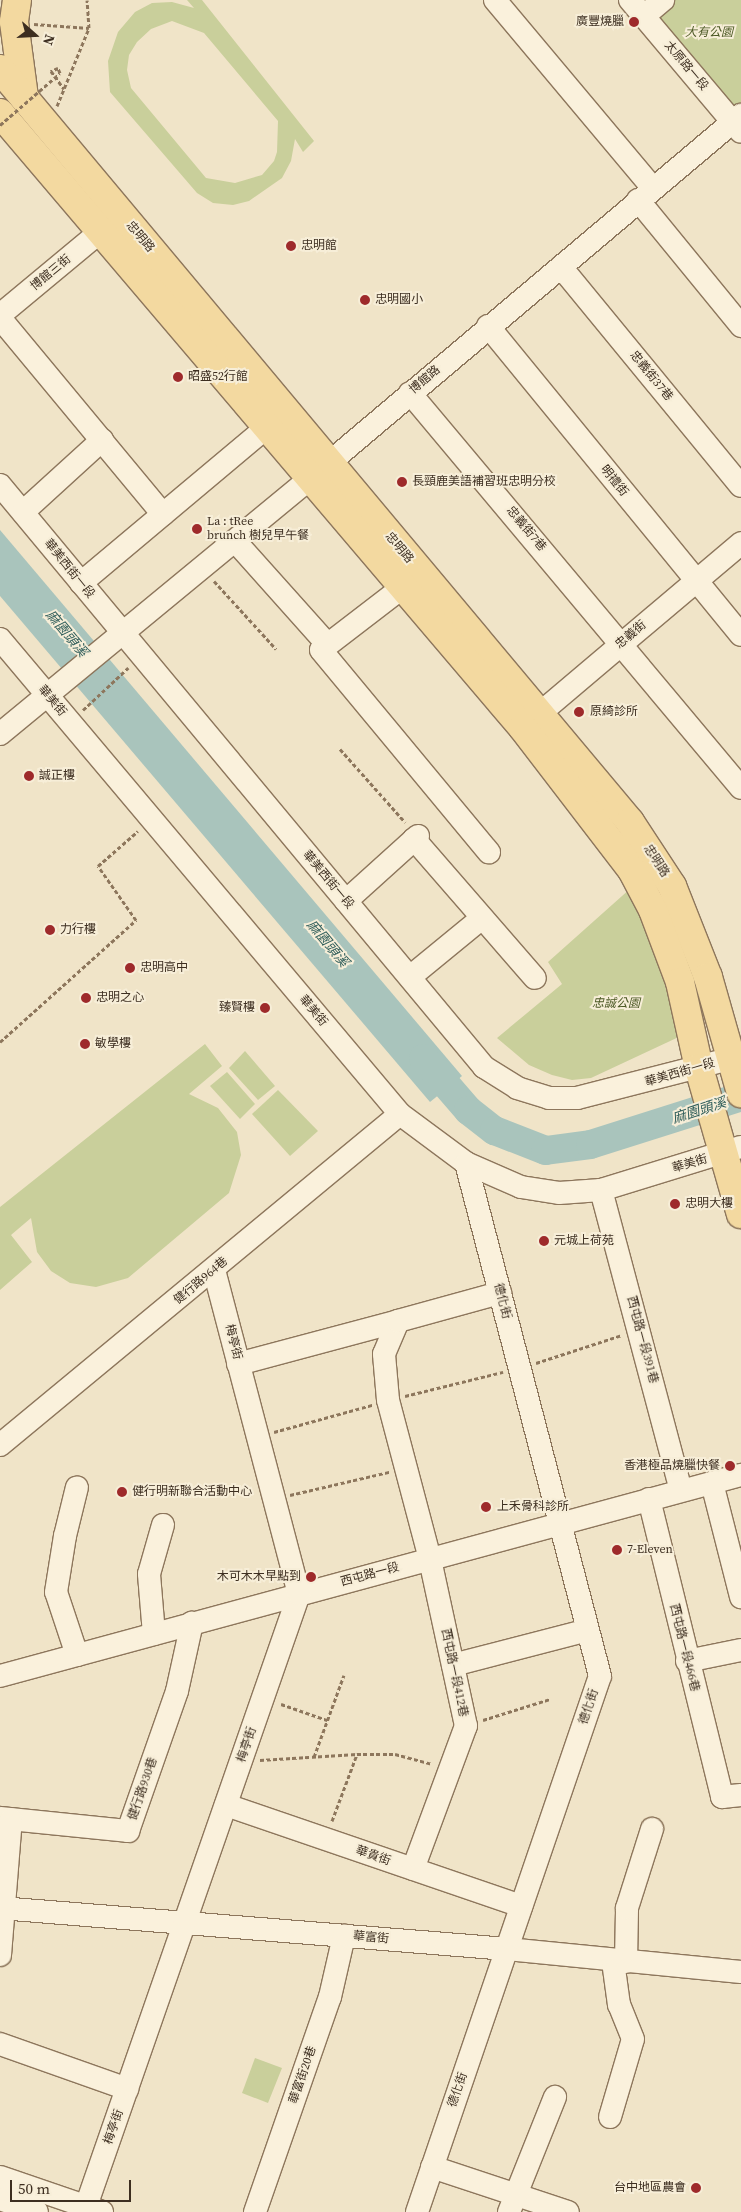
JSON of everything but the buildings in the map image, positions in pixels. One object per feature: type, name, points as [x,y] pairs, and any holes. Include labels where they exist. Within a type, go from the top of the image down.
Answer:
[{"type":"main road","points":[[16,11],[24,97]]},
{"type":"main road","name":"忠明路","points":[[0,69],[319,470],[530,721],[632,870],[653,910],[680,982],[700,1071],[729,1147]]},
{"type":"main road","name":"忠明路","points":[[0,117],[101,231],[267,427],[319,470],[403,587],[530,721],[630,822],[672,886],[708,977],[734,1059],[741,1094]]},
{"type":"main road","points":[[729,1147],[741,1214]]},
{"type":"street","points":[[495,0],[645,194],[741,326]]},
{"type":"street","points":[[637,8],[663,0]]},
{"type":"street","name":"太原路一段","points":[[637,8],[738,123]]},
{"type":"street","name":"博館路","points":[[51,690],[235,541],[645,194],[738,123]]},
{"type":"street","name":"博館三街","points":[[0,316],[101,231]]},
{"type":"street","name":"忠義街37巷","points":[[561,267],[741,486]]},
{"type":"street","points":[[0,316],[163,514]]},
{"type":"street","name":"明禮街","points":[[488,326],[741,635]]},
{"type":"street","name":"忠義街7巷","points":[[410,393],[622,643],[741,788]]},
{"type":"street","points":[[81,583],[267,427]]},
{"type":"street","points":[[23,512],[102,440]]},
{"type":"street","name":"華美西街一段","points":[[0,485],[81,583],[118,635],[142,656],[484,1067],[517,1088],[550,1098],[577,1098],[700,1071],[734,1059]]},
{"type":"street","points":[[235,541],[327,644]]},
{"type":"street","name":"忠義街","points":[[530,721],[741,543]]},
{"type":"street","points":[[403,587],[321,650],[489,852]]},
{"type":"street","name":"華美街","points":[[0,639],[51,690],[70,722],[400,1114],[466,1162],[522,1187],[559,1193],[601,1190],[729,1147]]},
{"type":"street","points":[[0,734],[51,690]]},
{"type":"street","points":[[346,901],[416,837],[482,918],[536,978]]},
{"type":"street","points":[[410,977],[482,918]]},
{"type":"street","name":"健行路964巷","points":[[0,1445],[214,1270],[400,1114]]},
{"type":"street","name":"德化街","points":[[417,2212],[600,1676],[518,1369],[466,1162]]},
{"type":"street","name":"西屯路一段391巷","points":[[601,1190],[681,1490]]},
{"type":"street","name":"梅亭街","points":[[91,2210],[127,2088],[299,1594],[214,1270]]},
{"type":"street","points":[[238,1364],[500,1293]]},
{"type":"street","name":"西屯路一段412巷","points":[[398,1321],[384,1354],[388,1400],[430,1559],[466,1726],[414,1869]]},
{"type":"street","name":"西屯路一段","points":[[0,1676],[741,1475]]},
{"type":"street","points":[[712,1483],[741,1597]]},
{"type":"street","points":[[77,1488],[65,1536],[56,1592],[77,1655]]},
{"type":"street","name":"西屯路一段466巷","points":[[650,1499],[687,1661],[731,1796]]},
{"type":"street","points":[[154,1634],[149,1574],[163,1525]]},
{"type":"street","name":"健行路930巷","points":[[6,1818],[128,1831],[176,1691],[192,1623]]},
{"type":"street","points":[[453,1665],[588,1630]]},
{"type":"street","points":[[687,1661],[741,1650]]},
{"type":"street","name":"華貴街","points":[[226,1805],[521,1906]]},
{"type":"street","points":[[0,1954],[6,1818]]},
{"type":"street","points":[[610,2118],[633,2039],[620,2005],[620,1962],[627,1908],[652,1829]]},
{"type":"street","name":"華富街","points":[[3,1908],[507,1949],[620,1962],[741,1972]]},
{"type":"street","name":"華富街20巷","points":[[255,2212],[330,1997],[344,1936]]},
{"type":"street","points":[[0,2044],[127,2088]]},
{"type":"street","points":[[512,2203],[556,2097]]},
{"type":"street","points":[[432,2167],[512,2203],[568,2212]]},
{"type":"street","points":[[0,2177],[91,2210]]},
{"type":"street","points":[[0,2199],[37,2212]]},
{"type":"path","points":[[48,127],[89,28],[87,0]]},
{"type":"path","points":[[16,11],[89,28]]},
{"type":"path","points":[[0,117],[60,72],[58,68],[51,71],[64,89]]},
{"type":"path","points":[[202,568],[276,649]]},
{"type":"path","points":[[70,722],[142,656]]},
{"type":"path","points":[[340,749],[416,837]]},
{"type":"path","points":[[0,1042],[136,920],[98,866],[152,819]]},
{"type":"path","points":[[518,1369],[639,1329]]},
{"type":"path","points":[[273,1500],[406,1468]]},
{"type":"path","points":[[314,1757],[344,1675]]},
{"type":"path","points":[[263,1698],[327,1720]]},
{"type":"path","points":[[466,1726],[550,1698]]},
{"type":"path","points":[[241,1761],[357,1754],[395,1754],[450,1769]]},
{"type":"path","points":[[325,1839],[357,1754]]},
{"type":"green space","points":[[187,0],[202,0],[314,141],[303,152],[295,139],[291,161],[282,178],[249,201],[233,205],[213,203],[197,193],[110,92],[108,61],[118,32],[135,12],[152,3],[172,2],[194,8]],"holes":[[[172,21],[204,33],[278,121],[277,152],[274,161],[262,175],[235,183],[206,178],[131,88],[127,70],[129,55],[137,42],[151,29]]]},
{"type":"green space","name":"大有公園","points":[[671,0],[741,0],[741,110],[735,115],[653,15]]},
{"type":"green space","name":"忠誠公園","points":[[631,888],[641,905],[683,1035],[591,1078],[572,1080],[552,1075],[529,1065],[497,1038],[562,984],[548,962]]},
{"type":"green space","points":[[205,1044],[222,1066],[189,1094],[218,1108],[237,1132],[241,1155],[229,1193],[128,1278],[96,1287],[70,1283],[51,1271],[37,1252],[31,1218],[11,1235],[32,1262],[0,1290],[0,1207]]},
{"type":"green space","points":[[245,1051],[275,1086],[258,1100],[229,1068]]},
{"type":"green space","points":[[227,1072],[255,1104],[240,1119],[210,1086]]},
{"type":"green space","points":[[278,1090],[318,1131],[290,1156],[252,1114]]},
{"type":"green space","points":[[255,2058],[282,2068],[268,2103],[242,2093]]},
{"type":"water","points":[[0,530],[462,1076],[430,1102],[0,596]]},
{"type":"waterway","name":"麻園頭溪","points":[[423,1058],[468,1110],[494,1130],[545,1150],[590,1144],[741,1096]]},
{"type":"place","name":"廣豐燒臘","points":[[634,22]]},
{"type":"place","name":"忠明館","points":[[291,246]]},
{"type":"place","name":"忠明國小","points":[[365,300]]},
{"type":"place","name":"昭盛52行館","points":[[178,377]]},
{"type":"place","name":"長頸鹿美語補習班忠明分校","points":[[402,482]]},
{"type":"place","name":"La : tRee brunch 樹兒早午餐","points":[[197,529]]},
{"type":"place","name":"原綺診所","points":[[579,712]]},
{"type":"place","name":"誠正樓","points":[[29,776]]},
{"type":"place","name":"力行樓","points":[[50,930]]},
{"type":"place","name":"忠明高中","points":[[130,968]]},
{"type":"place","name":"忠明之心","points":[[86,998]]},
{"type":"place","name":"臻賢樓","points":[[265,1008]]},
{"type":"place","name":"敏學樓","points":[[85,1044]]},
{"type":"place","name":"忠明大樓","points":[[675,1204]]},
{"type":"place","name":"元城上荷苑","points":[[544,1241]]},
{"type":"place","name":"香港極品燒臘快餐","points":[[730,1466]]},
{"type":"place","name":"健行明新聯合活動中心","points":[[122,1492]]},
{"type":"place","name":"上禾骨科診所","points":[[486,1507]]},
{"type":"place","name":"7-Eleven","points":[[617,1550]]},
{"type":"place","name":"木可木木早點到","points":[[311,1577]]},
{"type":"place","name":"台中地區農會","points":[[696,2188]]}]
